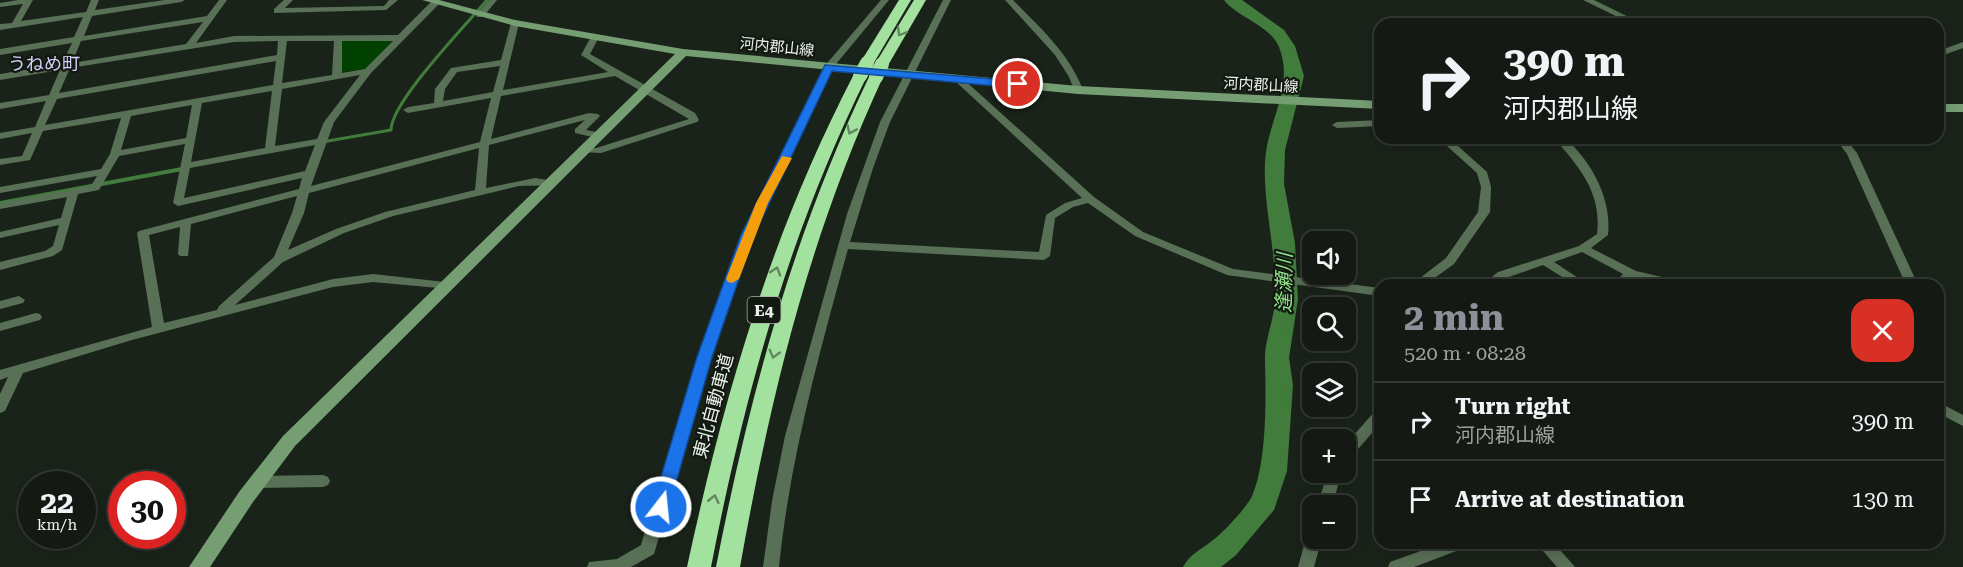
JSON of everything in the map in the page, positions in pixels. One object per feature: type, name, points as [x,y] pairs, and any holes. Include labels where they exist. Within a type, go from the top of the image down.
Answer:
[{"type":"highway","name":"東北自動車道","points":[[700,562],[738,397],[778,265],[819,160],[871,70],[905,0]]},
{"type":"highway","name":"東北自動車道","points":[[730,559],[764,396],[797,274],[871,70],[920,0]]},
{"type":"main road","name":"河内郡山線","points":[[431,1],[515,23],[683,52],[828,68],[1078,90],[1374,105]]},
{"type":"main road","points":[[199,567],[258,482],[290,441],[683,52]]},
{"type":"main road","points":[[1944,108],[1963,108]]},
{"type":"street","points":[[0,162],[26,158],[95,0]]},
{"type":"street","points":[[0,27],[181,0]]},
{"type":"street","points":[[189,46],[223,0]]},
{"type":"street","points":[[287,2],[274,14],[386,8],[394,0]]},
{"type":"street","points":[[475,14],[493,0]]},
{"type":"street","points":[[595,567],[619,566],[648,549],[704,357],[748,235],[828,68],[885,0]]},
{"type":"street","points":[[771,567],[774,527],[794,423],[843,244],[885,124],[906,76],[947,0]]},
{"type":"street","points":[[1010,0],[1064,60],[1074,76],[1078,90]]},
{"type":"street","points":[[1587,0],[1626,18]]},
{"type":"street","points":[[15,25],[28,1]]},
{"type":"street","points":[[0,5],[28,1]]},
{"type":"street","points":[[279,259],[320,143],[339,106],[431,1]]},
{"type":"street","points":[[267,4],[287,2]]},
{"type":"street","points":[[0,52],[209,18]]},
{"type":"street","points":[[480,192],[484,145],[515,23]]},
{"type":"street","points":[[583,150],[597,151],[694,120],[692,115],[585,55],[595,37]]},
{"type":"street","points":[[270,150],[283,38]]},
{"type":"street","points":[[337,76],[338,38]]},
{"type":"street","points":[[0,77],[234,39],[399,38]]},
{"type":"street","points":[[1944,52],[1963,45]]},
{"type":"street","points":[[0,106],[281,57]]},
{"type":"street","points":[[438,105],[440,89],[454,70],[505,62]]},
{"type":"street","points":[[0,136],[368,71]]},
{"type":"street","points":[[408,110],[616,73]]},
{"type":"street","points":[[958,78],[1090,199],[1146,237],[1222,270],[1374,291]]},
{"type":"street","points":[[198,101],[178,203],[309,173]]},
{"type":"street","points":[[0,206],[74,191],[100,180],[115,154],[127,114]]},
{"type":"street","points":[[159,329],[143,233],[590,116],[595,116],[579,131],[597,135]]},
{"type":"street","points":[[1337,125],[1374,123]]},
{"type":"street","points":[[115,154],[190,140]]},
{"type":"street","points":[[184,169],[270,150],[320,143]]},
{"type":"street","points":[[1425,279],[1450,261],[1484,212],[1486,187],[1482,172],[1450,144]]},
{"type":"street","points":[[1497,279],[1543,260],[1583,248],[1602,235],[1604,227],[1600,206],[1588,170],[1565,144]]},
{"type":"street","points":[[1845,144],[1852,153],[1909,279]]},
{"type":"street","points":[[0,190],[100,180]]},
{"type":"street","points":[[219,312],[279,259],[364,222],[480,192],[535,181],[549,183]]},
{"type":"street","points":[[0,266],[49,254],[58,248],[74,191]]},
{"type":"street","points":[[843,244],[1044,256],[1050,217],[1069,205],[1090,199]]},
{"type":"street","points":[[0,235],[65,220]]},
{"type":"street","points":[[184,254],[186,222]]},
{"type":"street","points":[[1583,248],[1630,274],[1653,279]]},
{"type":"street","points":[[1543,260],[1573,279]]},
{"type":"street","points":[[1625,279],[1630,274]]},
{"type":"street","points":[[0,375],[219,312],[333,283],[373,278],[445,286]]},
{"type":"street","points":[[0,305],[19,300]]},
{"type":"street","points":[[0,327],[36,317]]},
{"type":"street","points":[[0,408],[18,370]]},
{"type":"street","points":[[1944,410],[1963,421]]},
{"type":"street","points":[[1356,442],[1374,423]]},
{"type":"street","points":[[258,482],[323,481]]},
{"type":"street","points":[[1306,567],[1311,549]]},
{"type":"street","points":[[1396,567],[1445,549]]},
{"type":"street","points":[[1550,549],[1567,567]]},
{"type":"green space","points":[[389,39],[392,41],[367,69],[341,72],[341,42]]},
{"type":"waterway","points":[[322,142],[391,130],[394,117],[416,83],[487,0]]},
{"type":"waterway","name":"逢瀬川","points":[[1198,567],[1226,547],[1264,502],[1273,471],[1280,385],[1277,358],[1287,299],[1284,243],[1274,184],[1275,150],[1295,76],[1287,46],[1278,33],[1232,0]]},
{"type":"waterway","points":[[0,203],[182,169]]},
{"type":"slow traffic","points":[[732,279],[762,203],[786,158]]},
{"type":"district","name":"うねめ町","points":[[44,63]]},
{"type":"route","points":[[661,507],[704,357],[748,235],[796,139],[828,68],[1018,84]]}]
